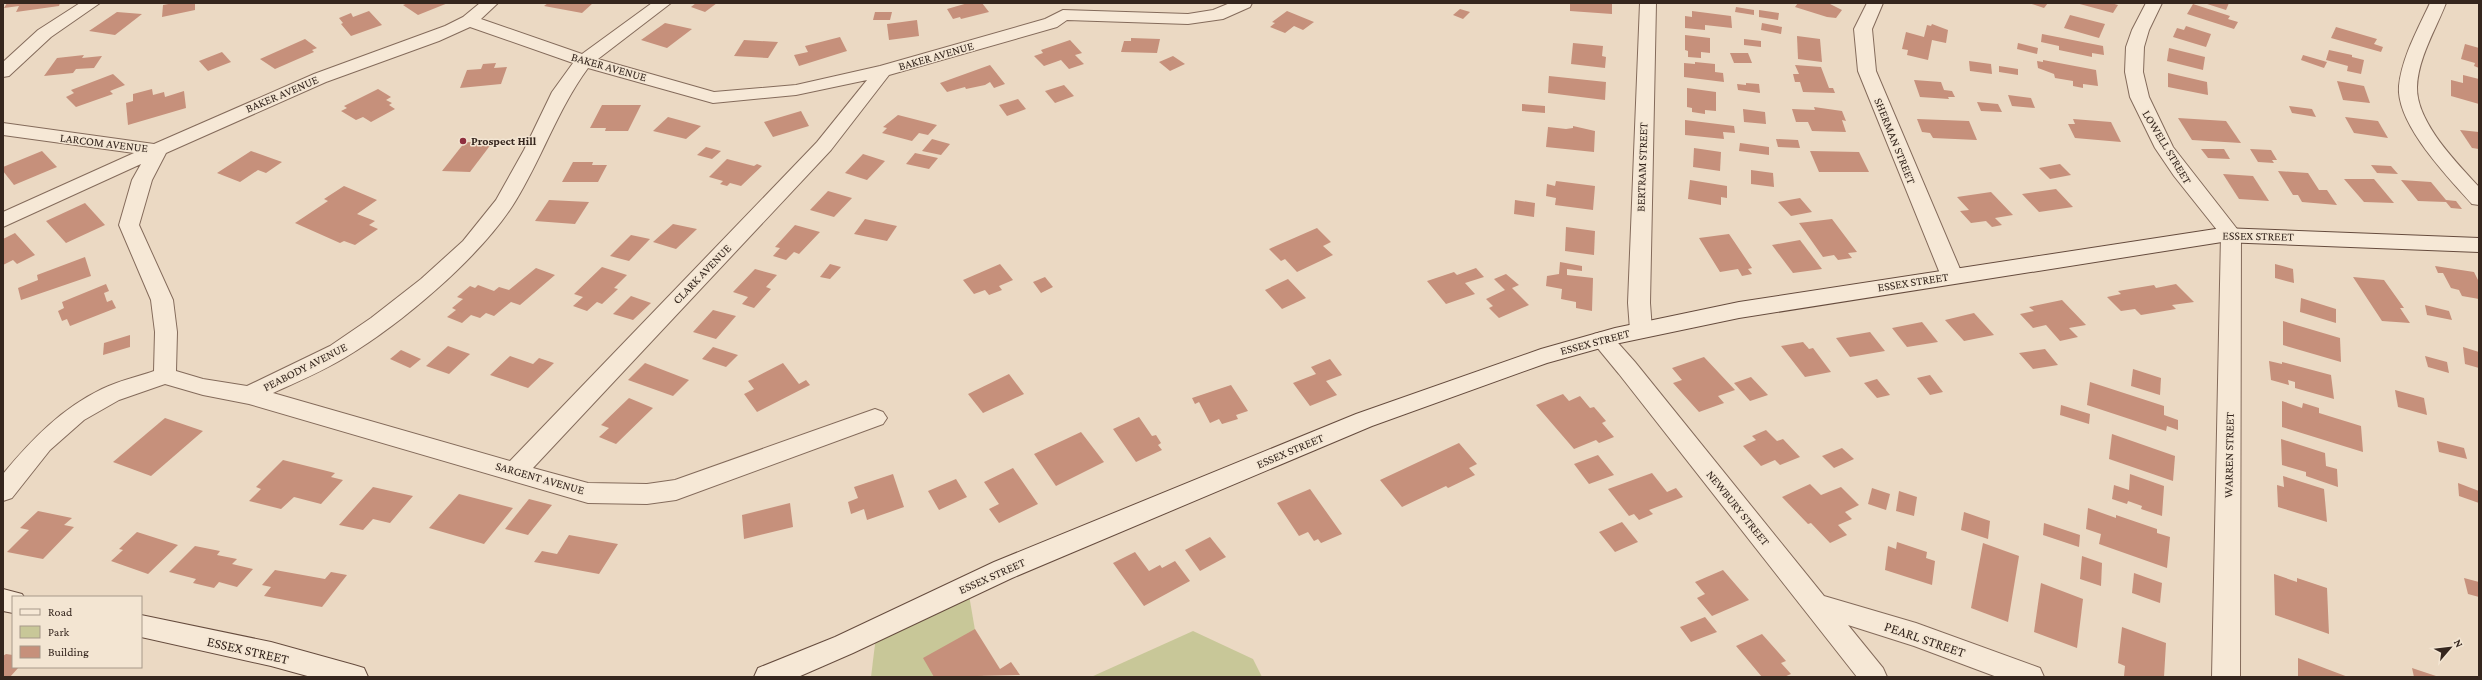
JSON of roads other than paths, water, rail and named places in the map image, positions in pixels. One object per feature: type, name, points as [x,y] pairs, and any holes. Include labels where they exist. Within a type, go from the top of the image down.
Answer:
[{"type":"street","points":[[3,72],[40,35],[62,19],[92,3]]},
{"type":"street","points":[[469,21],[490,3]]},
{"type":"street","name":"PEABODY AVENUE","points":[[165,376],[203,387],[249,395],[338,352],[428,284],[470,246],[504,203],[534,150],[561,92],[584,61],[663,3]]},
{"type":"street","name":"BAKER AVENUE","points":[[3,220],[331,73],[448,32],[469,21],[584,61],[713,98],[796,90],[883,71],[1051,23],[1074,8],[1077,3]]},
{"type":"street","points":[[1063,15],[1188,19],[1217,14],[1244,3]]},
{"type":"street","name":"BERTRAM STREET","points":[[1641,330],[1639,303],[1648,3]]},
{"type":"street","name":"SHERMAN STREET","points":[[1875,3],[1863,29],[1867,72],[1952,276]]},
{"type":"street","name":"LOWELL STREET","points":[[2154,3],[2142,24],[2135,48],[2136,76],[2140,102],[2187,181],[2231,234]]},
{"type":"street","points":[[2438,3],[2414,62],[2408,89],[2410,106],[2425,133],[2479,199]]},
{"type":"street","name":"CLARK AVENUE","points":[[515,471],[824,146],[883,71]]},
{"type":"street","name":"LARCOM AVENUE","points":[[3,129],[158,150],[142,180],[130,225],[150,276],[162,300],[166,332],[165,376]]},
{"type":"street","name":"ESSEX STREET","points":[[768,677],[844,646],[1003,570],[1364,420],[1541,358],[1641,330],[1739,310],[2231,234],[2479,245]]},
{"type":"street","name":"WARREN STREET","points":[[2226,677],[2231,234]]},
{"type":"street","name":"NEWBURY STREET","points":[[1602,340],[1818,605],[1873,677]]},
{"type":"street","points":[[3,491],[42,444],[76,414],[111,394],[165,376]]},
{"type":"street","name":"SARGENT AVENUE","points":[[249,395],[588,493],[647,494],[676,490],[703,482],[875,418]]},
{"type":"street","name":"PEARL STREET","points":[[1818,605],[1916,635],[2030,677]]},
{"type":"street","name":"ESSEX STREET","points":[[142,626],[271,654],[354,677]]},
{"type":"place","name":"Prospect Hill","points":[[463,141]]}]
